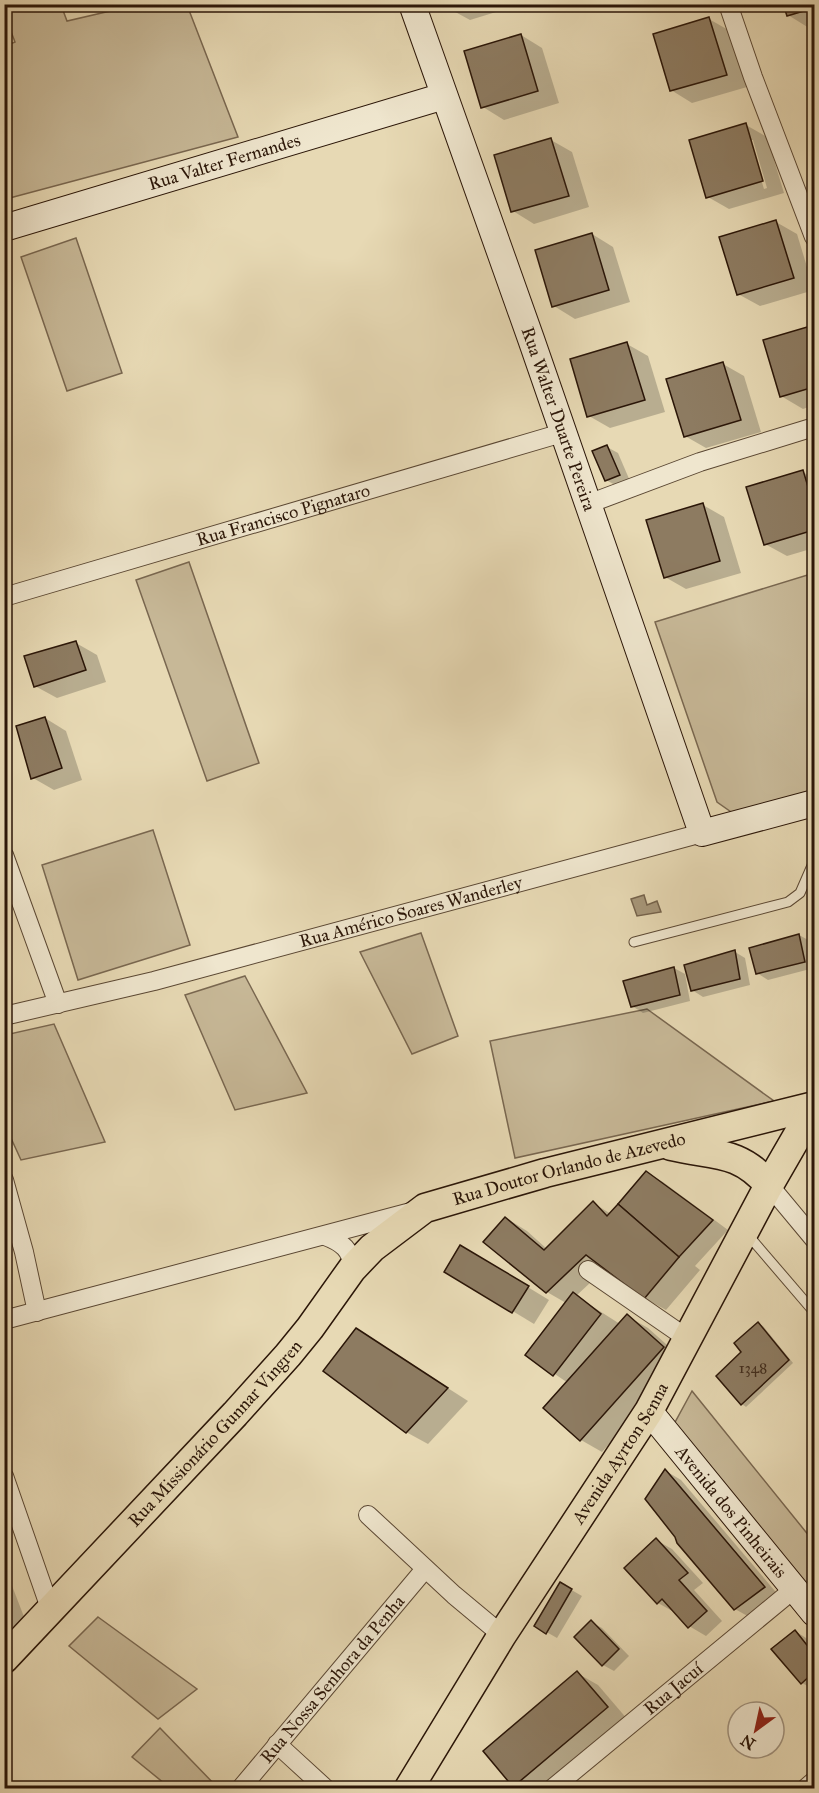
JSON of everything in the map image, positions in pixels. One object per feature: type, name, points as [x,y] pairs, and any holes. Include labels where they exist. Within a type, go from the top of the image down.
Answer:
[{"type":"main road","name":"Rua Walter Duarte Pereira","points":[[411,4],[531,339],[702,833]]},
{"type":"main road","name":"Rua Valter Fernandes","points":[[4,228],[444,96]]},
{"type":"main road","name":"Rua Américo Soares Wanderley","points":[[702,833],[814,803]]},
{"type":"main road","name":"Rua Doutor Orlando de Azevedo","points":[[425,1208],[545,1173],[814,1107]]},
{"type":"main road","name":"Avenida Ayrton Senna","points":[[409,1788],[501,1635],[649,1411],[769,1185],[814,1107]]},
{"type":"main road","points":[[664,1144],[697,1152],[730,1156],[754,1169],[769,1185]]},
{"type":"main road","name":"Rua Missionário Gunnar Vingren","points":[[4,1659],[288,1355],[310,1329],[352,1269],[372,1248],[425,1208]]},
{"type":"main road","name":"Avenida dos Pinheirais","points":[[649,1411],[814,1612]]},
{"type":"street","points":[[728,4],[753,77],[814,237]]},
{"type":"street","points":[[588,504],[700,462],[814,427]]},
{"type":"street","name":"Rua Francisco Pignataro","points":[[4,597],[562,433]]},
{"type":"street","name":"Rua Américo Soares Wanderley","points":[[4,1016],[154,981],[702,833]]},
{"type":"street","points":[[4,855],[58,1004]]},
{"type":"street","points":[[4,1180],[24,1252],[37,1312]]},
{"type":"street","points":[[769,1185],[814,1239]]},
{"type":"street","name":"Rua Doutor Orlando de Azevedo","points":[[4,1320],[425,1208]]},
{"type":"street","points":[[325,1236],[346,1248],[351,1254],[352,1269]]},
{"type":"street","points":[[588,1270],[688,1339]]},
{"type":"street","points":[[4,1476],[51,1611]]},
{"type":"street","points":[[368,1515],[425,1569],[501,1635]]},
{"type":"street","name":"Rua Nossa Senhora da Penha","points":[[241,1788],[425,1569]]},
{"type":"street","name":"Rua Jacuí","points":[[553,1788],[794,1589]]},
{"type":"street","points":[[277,1744],[325,1788]]},
{"type":"street","points":[[806,1788],[814,1781]]},
{"type":"lane","points":[[634,942],[788,902],[800,893],[814,861]]},
{"type":"lane","points":[[745,1232],[814,1312]]},
{"type":"shaded area","points":[[5,4],[61,5],[67,21],[136,5],[187,5],[238,137],[6,199],[5,46],[15,42],[5,16]]},
{"type":"shaded area","points":[[76,238],[122,373],[67,391],[21,257]]},
{"type":"shaded area","points":[[189,562],[259,763],[207,781],[136,580]]},
{"type":"shaded area","points":[[814,573],[814,790],[734,814],[717,802],[655,622]]},
{"type":"shaded area","points":[[153,830],[190,945],[78,980],[42,865]]},
{"type":"shaded area","points":[[644,895],[647,905],[657,901],[661,912],[637,916],[631,899]]},
{"type":"shaded area","points":[[421,933],[458,1036],[412,1054],[360,952]]},
{"type":"shaded area","points":[[245,976],[307,1093],[235,1110],[185,995]]},
{"type":"shaded area","points":[[647,1009],[774,1101],[515,1158],[490,1041]]},
{"type":"shaded area","points":[[54,1024],[105,1142],[21,1160],[5,1125],[5,1035]]},
{"type":"shaded area","points":[[692,1391],[814,1542],[814,1597],[673,1426]]},
{"type":"shaded area","points":[[98,1617],[197,1689],[158,1719],[69,1646]]},
{"type":"shaded area","points":[[160,1728],[218,1788],[170,1788],[132,1757]]},
{"type":"building","points":[[783,4],[814,4],[814,8],[787,16]]},
{"type":"building","points":[[709,17],[727,75],[670,91],[653,34]]},
{"type":"building","points":[[521,34],[538,91],[481,108],[464,51]]},
{"type":"building","points":[[746,123],[763,181],[706,198],[689,140]]},
{"type":"building","points":[[551,138],[569,196],[511,212],[494,155]]},
{"type":"building","points":[[776,220],[794,278],[737,295],[719,237]]},
{"type":"building","points":[[592,233],[609,290],[552,307],[535,250]]},
{"type":"building","points":[[814,325],[814,387],[780,397],[763,340]]},
{"type":"building","points":[[627,342],[645,400],[587,417],[570,359]]},
{"type":"building","points":[[723,362],[741,420],[684,437],[666,379]]},
{"type":"building","points":[[607,445],[620,475],[605,481],[592,451]]},
{"type":"building","points":[[803,470],[814,507],[814,530],[764,545],[746,487]]},
{"type":"building","points":[[703,503],[720,561],[664,578],[646,520]]},
{"type":"building","points":[[76,641],[86,670],[34,687],[24,656]]},
{"type":"building","points":[[45,717],[62,768],[31,779],[16,726]]},
{"type":"building","points":[[799,934],[805,962],[756,974],[749,948]]},
{"type":"building","points":[[735,950],[740,979],[691,991],[684,965]]},
{"type":"building","points":[[674,967],[680,995],[631,1007],[623,981]]},
{"type":"building","points":[[646,1171],[713,1220],[679,1257],[618,1204]]},
{"type":"building","points":[[593,1201],[607,1216],[618,1204],[679,1257],[644,1299],[586,1255],[546,1293],[483,1242],[505,1217],[544,1250]]},
{"type":"building","points":[[460,1245],[529,1286],[512,1313],[444,1272]]},
{"type":"building","points":[[573,1292],[601,1314],[553,1376],[525,1355]]},
{"type":"building","points":[[627,1314],[664,1347],[580,1441],[543,1408]]},
{"type":"building","points":[[758,1322],[789,1360],[741,1405],[716,1376],[741,1352],[734,1343]]},
{"type":"building","points":[[356,1328],[448,1388],[406,1433],[323,1371]]},
{"type":"building","points":[[665,1469],[765,1587],[734,1610],[677,1543],[675,1537],[645,1499]]},
{"type":"building","points":[[656,1538],[688,1573],[679,1580],[707,1611],[688,1628],[662,1599],[657,1604],[624,1568]]},
{"type":"building","points":[[560,1582],[572,1589],[546,1634],[534,1626]]},
{"type":"building","points":[[591,1620],[619,1649],[602,1666],[574,1637]]},
{"type":"building","points":[[795,1630],[814,1654],[814,1672],[801,1684],[771,1649]]},
{"type":"building","points":[[577,1671],[608,1707],[513,1787],[483,1751]]}]
